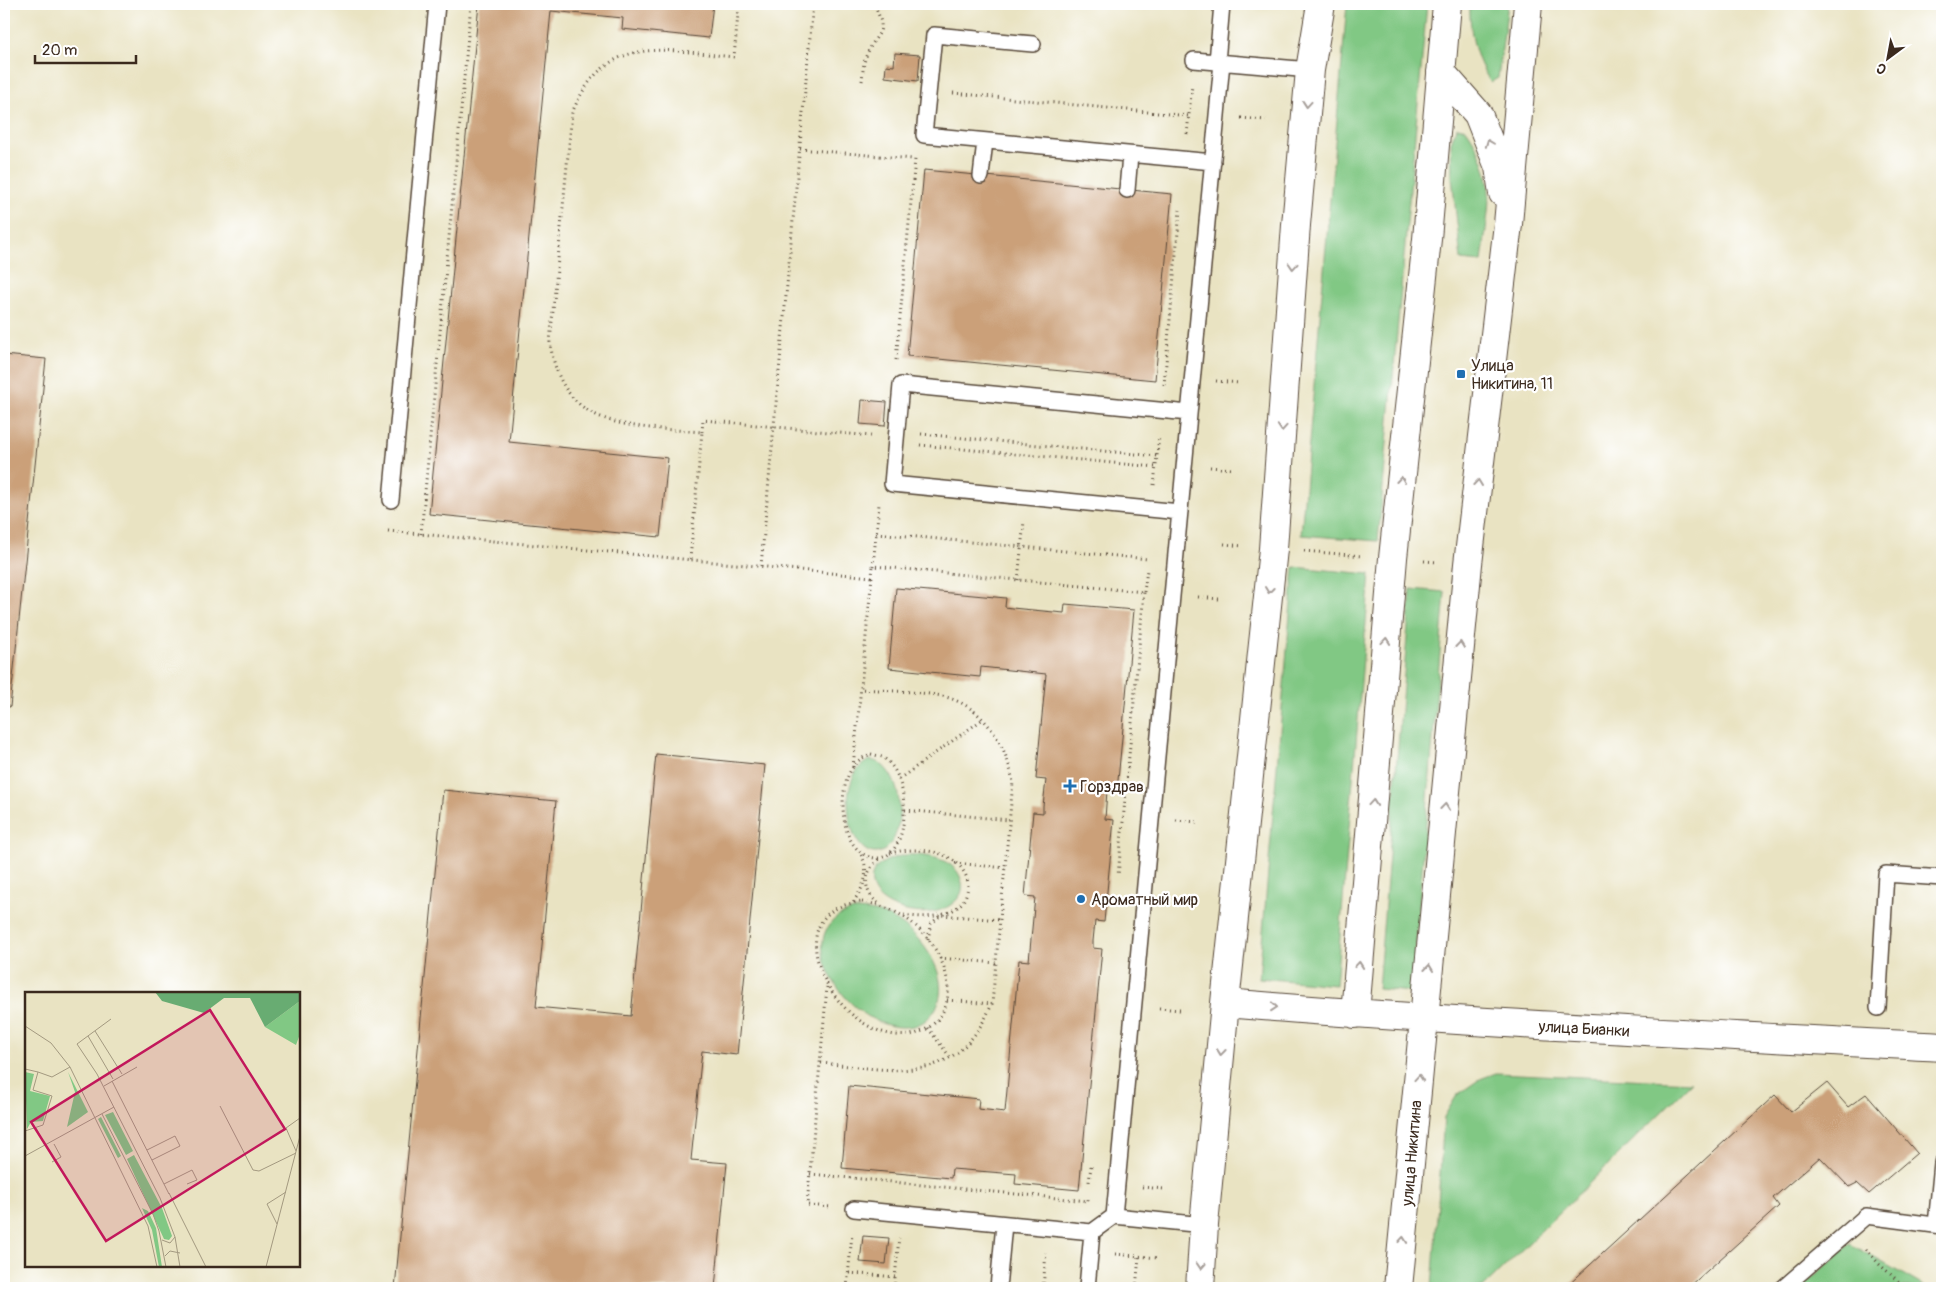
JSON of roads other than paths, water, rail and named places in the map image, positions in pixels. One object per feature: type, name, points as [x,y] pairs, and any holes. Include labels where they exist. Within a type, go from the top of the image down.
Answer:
[{"type":"street","points":[[1200,1288],[1204,1225],[1225,1003],[1274,548],[1295,235],[1310,70],[1321,4]]},
{"type":"street","points":[[1356,1014],[1393,558],[1427,239],[1447,4]]},
{"type":"street","points":[[1508,224],[1528,4]]},
{"type":"street","points":[[1441,72],[1478,114],[1499,167],[1508,224]]},
{"type":"street","name":"улица Никитина","points":[[1398,1288],[1468,564],[1508,224]]},
{"type":"street","name":"улица Бианки","points":[[1225,1003],[1356,1014],[1942,1047]]},
{"type":"lane","points":[[391,500],[437,4]]},
{"type":"lane","points":[[1114,1216],[1213,162],[1222,4]]},
{"type":"lane","points":[[1032,44],[934,34],[924,135],[1213,162]]},
{"type":"lane","points":[[1194,60],[1310,70]]},
{"type":"lane","points":[[982,176],[985,141]]},
{"type":"lane","points":[[1127,190],[1130,155]]},
{"type":"lane","points":[[1180,512],[892,484],[901,385],[1189,413]]},
{"type":"lane","points":[[1878,1008],[1886,874],[1942,878]]},
{"type":"lane","points":[[1783,1288],[1866,1216],[1939,1225],[1942,1164]]},
{"type":"lane","points":[[854,1209],[1092,1232],[1114,1216],[1204,1225]]},
{"type":"lane","points":[[998,1288],[1004,1224]]},
{"type":"lane","points":[[1087,1288],[1092,1232]]},
{"type":"place","name":"Улица Никитина, 11","points":[[1461,374]]},
{"type":"place","name":"Горздрав","points":[[1070,786]]},
{"type":"place","name":"Ароматный мир","points":[[1081,899]]}]
